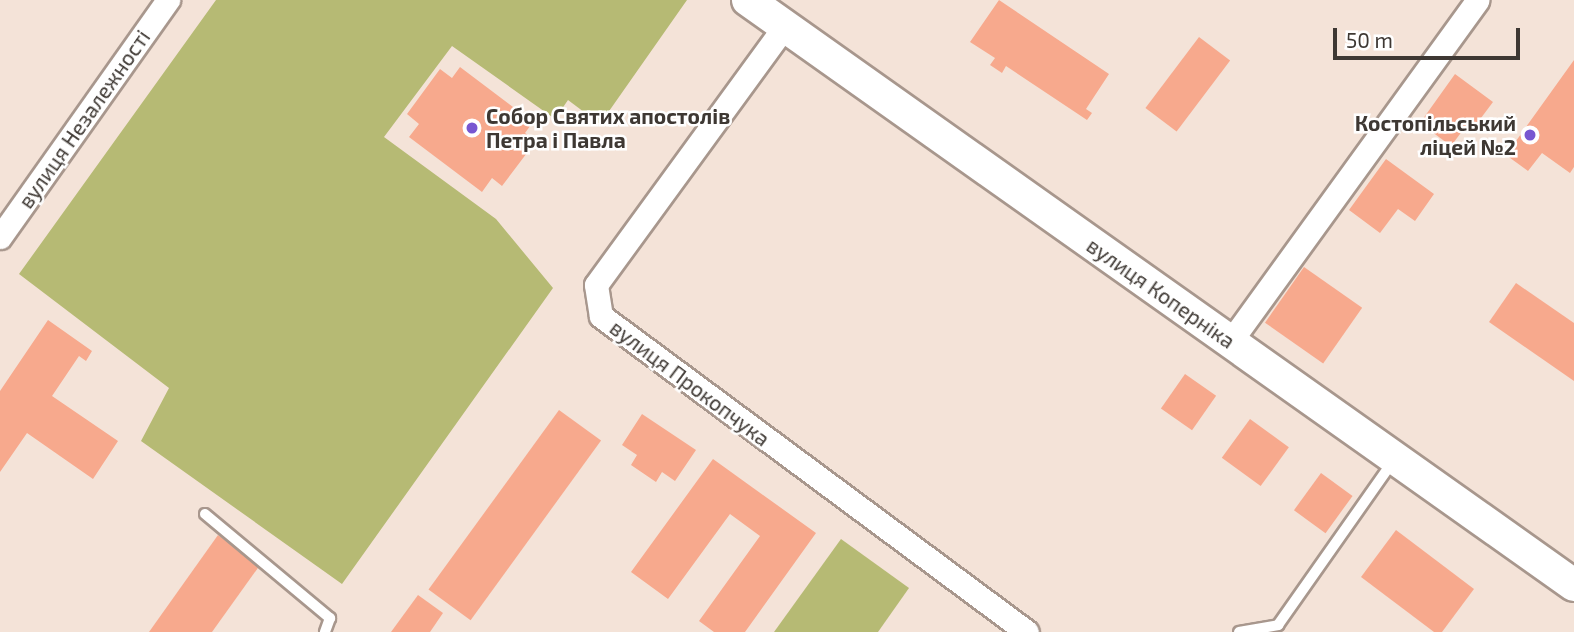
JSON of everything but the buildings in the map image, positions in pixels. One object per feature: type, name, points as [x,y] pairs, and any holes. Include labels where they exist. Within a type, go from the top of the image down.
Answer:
[{"type":"main road","name":"вулиця Коперніка","points":[[748,0],[1574,585]]},
{"type":"street","name":"вулиця Незалежності","points":[[0,237],[168,0]]},
{"type":"street","points":[[1230,342],[1478,0]]},
{"type":"street","name":"вулиця Прокопчука","points":[[784,27],[596,285],[601,316],[1027,632]]},
{"type":"lane","points":[[1239,632],[1278,625],[1395,459]]},
{"type":"lane","points":[[205,514],[330,618],[325,632]]},
{"type":"green space","points":[[216,0],[687,0],[600,124],[568,100],[555,119],[452,46],[384,137],[496,219],[553,288],[342,584],[141,441],[169,388],[19,274]]},
{"type":"green space","points":[[841,539],[909,588],[878,632],[774,632]]},
{"type":"place","name":"Собор Святих апостолів Петра і Павла","points":[[472,128]]},
{"type":"place","name":"Костопільський ліцей №2","points":[[1530,135]]}]
